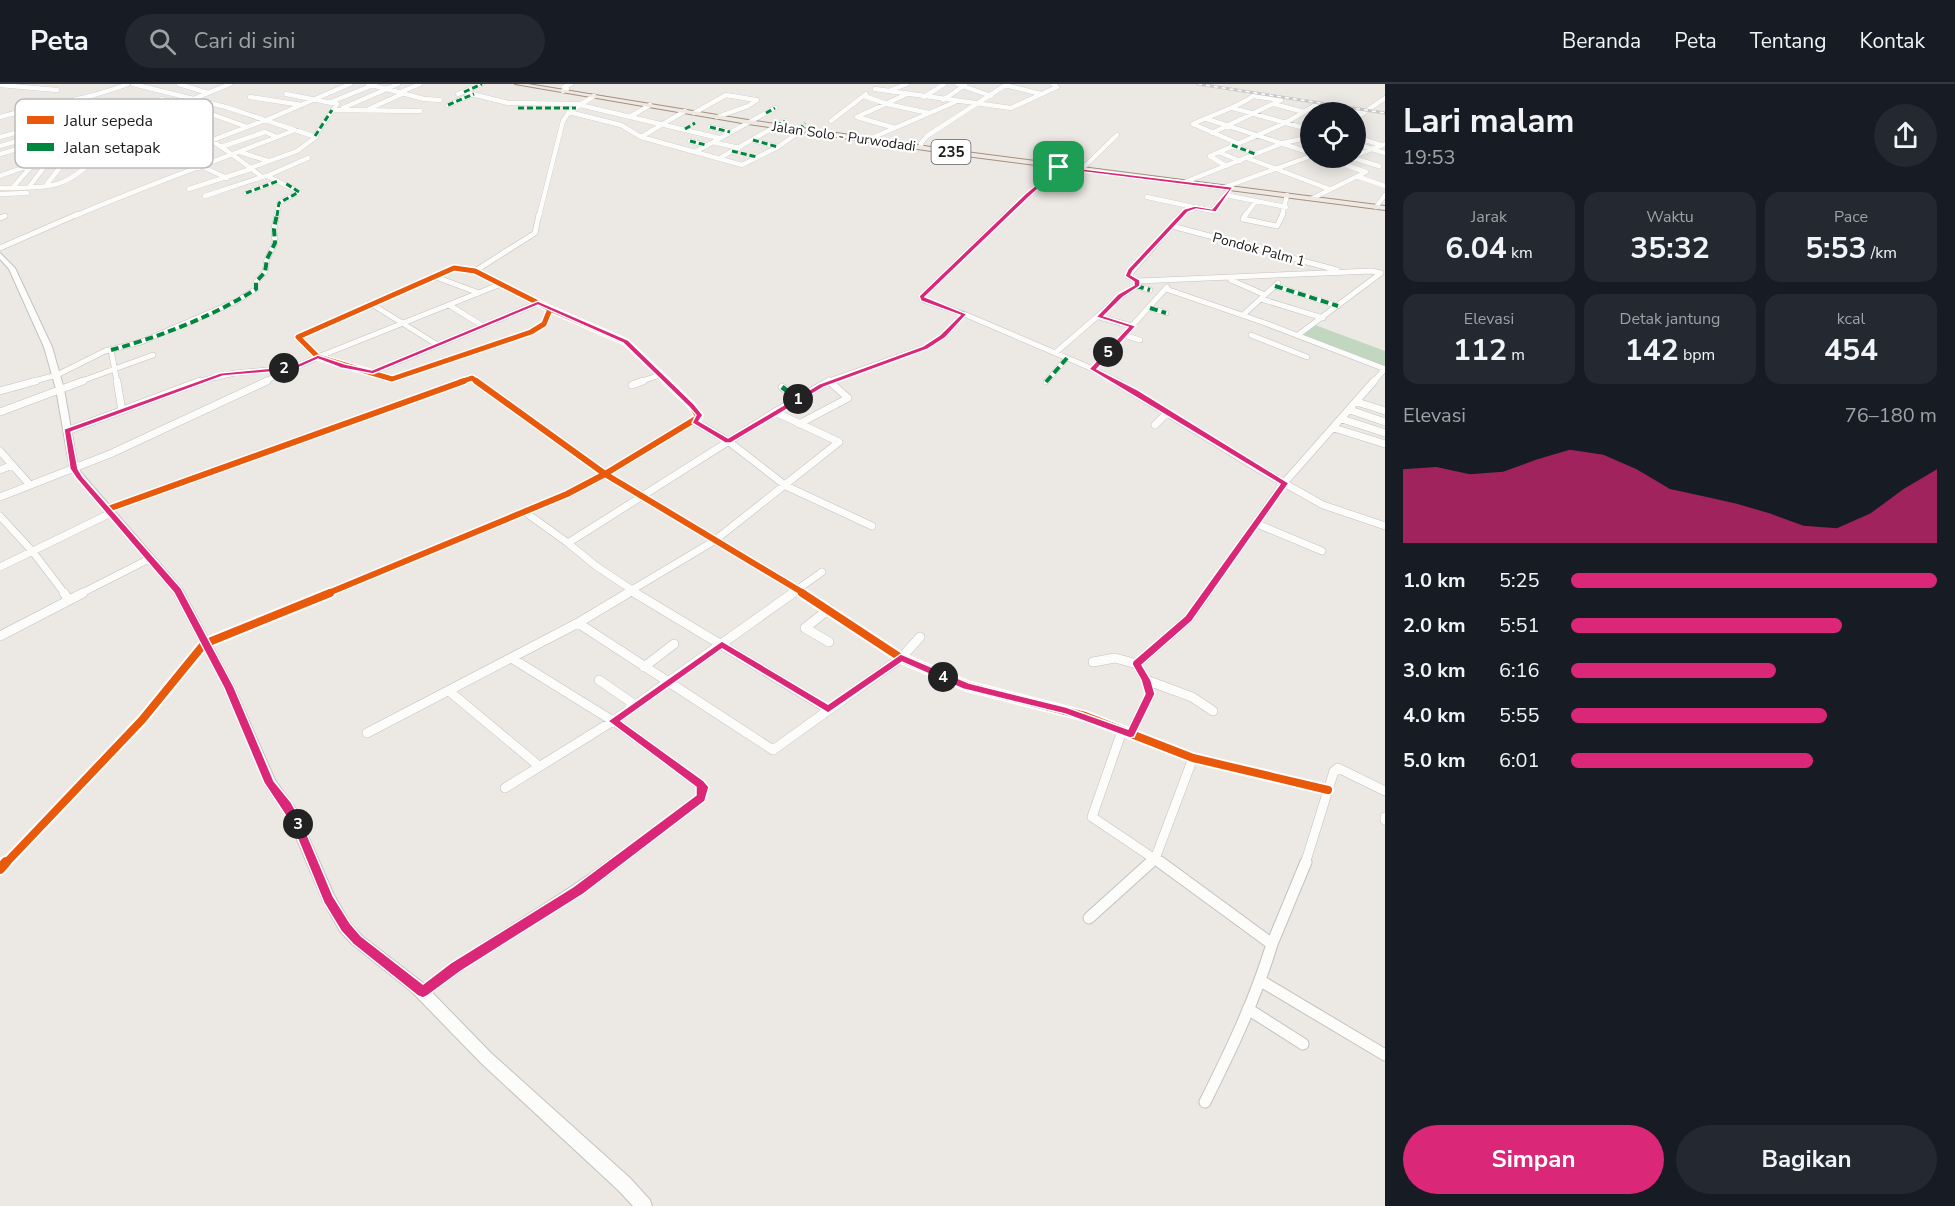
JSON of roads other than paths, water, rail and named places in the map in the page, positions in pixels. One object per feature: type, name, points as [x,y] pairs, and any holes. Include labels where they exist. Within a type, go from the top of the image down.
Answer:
[{"type":"main road","name":"Jalan Solo - Purwodadi","points":[[518,84],[867,140],[1185,182],[1227,190],[1287,195],[1385,208]]},
{"type":"street","points":[[74,99],[102,94],[131,84],[177,94],[189,99]]},
{"type":"street","points":[[179,84],[208,93]]},
{"type":"street","points":[[217,84],[225,86]]},
{"type":"street","points":[[193,99],[230,84]]},
{"type":"street","points":[[213,140],[350,84]]},
{"type":"street","points":[[331,102],[372,84],[424,99],[440,100]]},
{"type":"street","points":[[340,110],[398,84]]},
{"type":"street","points":[[366,110],[420,84]]},
{"type":"street","points":[[458,94],[482,84]]},
{"type":"street","points":[[563,92],[567,89],[564,87],[571,84]]},
{"type":"street","points":[[831,121],[881,84]]},
{"type":"street","points":[[890,91],[907,84]]},
{"type":"street","points":[[924,97],[944,84]]},
{"type":"street","points":[[957,84],[991,96]]},
{"type":"street","points":[[943,100],[968,84]]},
{"type":"street","points":[[875,89],[1011,108],[1057,87],[1053,84]]},
{"type":"street","points":[[0,85],[57,90]]},
{"type":"street","points":[[921,147],[924,138],[1006,85],[1041,94]]},
{"type":"street","points":[[177,94],[192,88]]},
{"type":"street","points":[[335,90],[370,96]]},
{"type":"street","points":[[464,92],[515,104],[579,106],[631,116],[719,138]]},
{"type":"street","points":[[189,189],[297,151],[313,140],[337,104],[286,94]]},
{"type":"street","points":[[448,105],[474,94]]},
{"type":"street","points":[[895,128],[857,117],[908,94]]},
{"type":"street","points":[[694,113],[726,95],[758,101],[717,117]]},
{"type":"street","points":[[475,271],[535,233],[563,121],[569,112],[594,96]]},
{"type":"street","points":[[864,96],[887,104],[929,113]]},
{"type":"street","points":[[1212,133],[1281,100],[1254,96],[1233,108],[1193,124],[1255,154]]},
{"type":"street","points":[[250,97],[302,105]]},
{"type":"street","points":[[1366,112],[1385,98]]},
{"type":"street","points":[[402,110],[424,99]]},
{"type":"street","points":[[867,140],[956,101]]},
{"type":"street","points":[[1274,104],[1300,111]]},
{"type":"street","points":[[213,105],[315,136]]},
{"type":"street","points":[[631,116],[650,105]]},
{"type":"street","points":[[518,108],[579,106]]},
{"type":"street","points":[[748,106],[766,113]]},
{"type":"street","points":[[695,152],[775,108]]},
{"type":"street","points":[[1233,108],[1300,127]]},
{"type":"street","points":[[214,115],[231,109]]},
{"type":"street","points":[[332,110],[420,111]]},
{"type":"street","points":[[641,137],[685,111]]},
{"type":"street","points":[[569,112],[621,125],[641,137],[742,165],[778,147],[802,128]]},
{"type":"street","points":[[0,117],[15,113]]},
{"type":"street","points":[[1226,166],[1210,157],[1300,114]]},
{"type":"street","points":[[214,115],[281,137]]},
{"type":"street","points":[[1207,119],[1300,150]]},
{"type":"street","points":[[720,158],[785,121]]},
{"type":"street","points":[[258,129],[274,123]]},
{"type":"street","points":[[685,129],[695,123]]},
{"type":"street","points":[[710,128],[730,132]]},
{"type":"street","points":[[213,163],[295,130]]},
{"type":"street","points":[[221,147],[265,132]]},
{"type":"street","points":[[685,136],[693,132]]},
{"type":"street","points":[[0,138],[15,134]]},
{"type":"street","points":[[1081,170],[1117,135]]},
{"type":"street","points":[[0,138],[14,150],[0,154]]},
{"type":"street","points":[[1185,182],[1283,143],[1300,139]]},
{"type":"street","points":[[753,140],[778,147]]},
{"type":"street","points":[[1366,140],[1383,144]]},
{"type":"street","points":[[690,141],[706,145]]},
{"type":"street","points":[[0,146],[15,142]]},
{"type":"street","points":[[213,142],[233,154],[250,169],[278,181]]},
{"type":"street","points":[[713,142],[739,148]]},
{"type":"street","points":[[1366,151],[1383,144]]},
{"type":"street","points":[[1366,147],[1385,153]]},
{"type":"street","points":[[246,193],[278,181],[309,158],[297,151]]},
{"type":"street","points":[[732,151],[757,158]]},
{"type":"street","points":[[240,152],[268,162]]},
{"type":"street","points":[[1219,152],[1240,161]]},
{"type":"street","points":[[1247,158],[1329,189]]},
{"type":"street","points":[[1148,197],[1214,211],[1227,190],[1300,159]]},
{"type":"street","points":[[1366,162],[1379,166]]},
{"type":"street","points":[[1059,167],[921,297],[923,300],[964,314],[1093,369],[1323,505],[1385,526]]},
{"type":"street","points":[[0,176],[26,168]]},
{"type":"street","points":[[13,188],[28,168]]},
{"type":"street","points":[[29,187],[43,168]]},
{"type":"street","points":[[0,194],[34,192],[44,185],[59,168]]},
{"type":"street","points":[[64,180],[73,168]]},
{"type":"street","points":[[10,173],[0,186],[13,188],[54,184],[87,168]]},
{"type":"street","points":[[0,248],[128,193],[201,168],[239,185]]},
{"type":"street","points":[[1313,198],[1366,172],[1354,168]]},
{"type":"street","points":[[205,196],[264,176],[286,176]]},
{"type":"street","points":[[0,391],[57,375],[111,350],[141,342],[237,301],[256,289],[256,282],[265,272],[267,259],[275,243],[274,228],[279,202],[299,192],[286,176]]},
{"type":"street","points":[[1359,177],[1385,186]]},
{"type":"street","points":[[54,184],[64,188]]},
{"type":"street","points":[[1227,190],[1256,201],[1286,207]]},
{"type":"street","points":[[1256,201],[1243,219],[1278,226],[1286,207],[1287,195]]},
{"type":"street","points":[[1376,207],[1385,195]]},
{"type":"street","points":[[1150,290],[1137,284],[1128,275],[1186,210],[1195,208]]},
{"type":"street","name":"Pondok Palm 1","points":[[1172,226],[1346,272]]},
{"type":"street","points":[[0,255],[12,268],[48,346],[60,389],[74,469],[178,591],[194,619],[204,644],[229,687],[270,783],[287,805],[297,824],[337,914],[357,940],[423,992],[486,1058],[624,1184],[644,1206]]},
{"type":"street","points":[[0,869],[142,720],[204,644],[525,512],[605,474],[694,421],[700,415],[626,342],[550,309],[475,271],[454,268],[298,336],[318,357],[343,366],[373,372],[386,379],[398,378],[531,332],[544,324],[550,309]]},
{"type":"street","points":[[1055,353],[1137,284],[1382,271]]},
{"type":"street","points":[[1298,335],[1382,271]]},
{"type":"street","points":[[1243,315],[1287,275]]},
{"type":"street","points":[[433,276],[479,293]]},
{"type":"street","points":[[1228,279],[1263,297],[1323,318]]},
{"type":"street","points":[[1093,369],[1150,308],[1170,281]]},
{"type":"street","points":[[0,497],[74,469],[318,357],[501,284]]},
{"type":"street","points":[[1275,286],[1338,306]]},
{"type":"street","points":[[1137,664],[1189,618],[1284,483],[1358,402],[1368,385],[1385,369],[1288,331],[1166,289]]},
{"type":"street","points":[[370,303],[404,322],[436,344]]},
{"type":"street","points":[[373,372],[538,303]]},
{"type":"street","points":[[449,305],[483,326]]},
{"type":"street","points":[[1150,308],[1166,313]]},
{"type":"street","points":[[568,543],[775,412],[829,381],[926,347],[942,337],[964,314]]},
{"type":"street","points":[[1099,317],[1132,326]]},
{"type":"street","points":[[1274,344],[1288,331]]},
{"type":"street","points":[[1124,335],[1140,340]]},
{"type":"street","points":[[1251,335],[1307,357]]},
{"type":"street","points":[[111,350],[122,411]]},
{"type":"street","points":[[0,412],[153,354]]},
{"type":"street","points":[[1046,382],[1067,358]]},
{"type":"street","points":[[67,431],[222,374],[294,368]]},
{"type":"street","points":[[632,385],[660,375]]},
{"type":"street","points":[[0,567],[109,511],[472,378],[605,474],[829,609],[901,658],[967,686],[1066,711],[1193,758],[1328,790]]},
{"type":"street","points":[[799,424],[848,399],[829,381]]},
{"type":"street","points":[[782,387],[798,399]]},
{"type":"street","points":[[1358,402],[1385,411]]},
{"type":"street","points":[[1350,410],[1385,422]]},
{"type":"street","points":[[367,733],[513,659],[578,623],[714,541],[839,442],[775,412]]},
{"type":"street","points":[[1155,426],[1168,412]]},
{"type":"street","points":[[1342,419],[1385,433]]},
{"type":"street","points":[[694,421],[728,441],[786,486],[872,526]]},
{"type":"street","points":[[1334,428],[1385,444]]},
{"type":"street","points":[[0,452],[30,485]]},
{"type":"street","points":[[0,470],[12,465]]},
{"type":"street","points":[[525,512],[632,591],[828,709]]},
{"type":"street","points":[[0,516],[33,552],[69,600]]},
{"type":"street","points":[[1255,523],[1322,551]]},
{"type":"street","points":[[0,636],[151,558]]},
{"type":"street","points":[[505,788],[613,721],[822,572]]},
{"type":"street","points":[[829,609],[805,628],[830,642]]},
{"type":"street","points":[[578,623],[772,750],[901,658],[921,638]]},
{"type":"street","points":[[644,667],[674,644]]},
{"type":"street","points":[[1093,662],[1116,658],[1137,664],[1146,680],[1150,694],[1126,732],[1092,818],[1155,859],[1272,944]]},
{"type":"street","points":[[423,992],[456,966],[578,891],[701,798],[703,787],[700,784],[613,721],[513,659]]},
{"type":"street","points":[[599,680],[635,705]]},
{"type":"street","points":[[1146,680],[1192,697],[1213,711]]},
{"type":"street","points":[[449,691],[539,766]]},
{"type":"street","points":[[1089,918],[1155,859],[1193,758]]},
{"type":"street","points":[[1205,1102],[1261,981],[1272,944],[1309,854],[1334,771],[1338,768],[1385,791]]},
{"type":"street","points":[[1261,981],[1385,1055]]},
{"type":"street","points":[[1248,1009],[1303,1044]]},
{"type":"railway","points":[[1198,84],[1385,113]]}]
